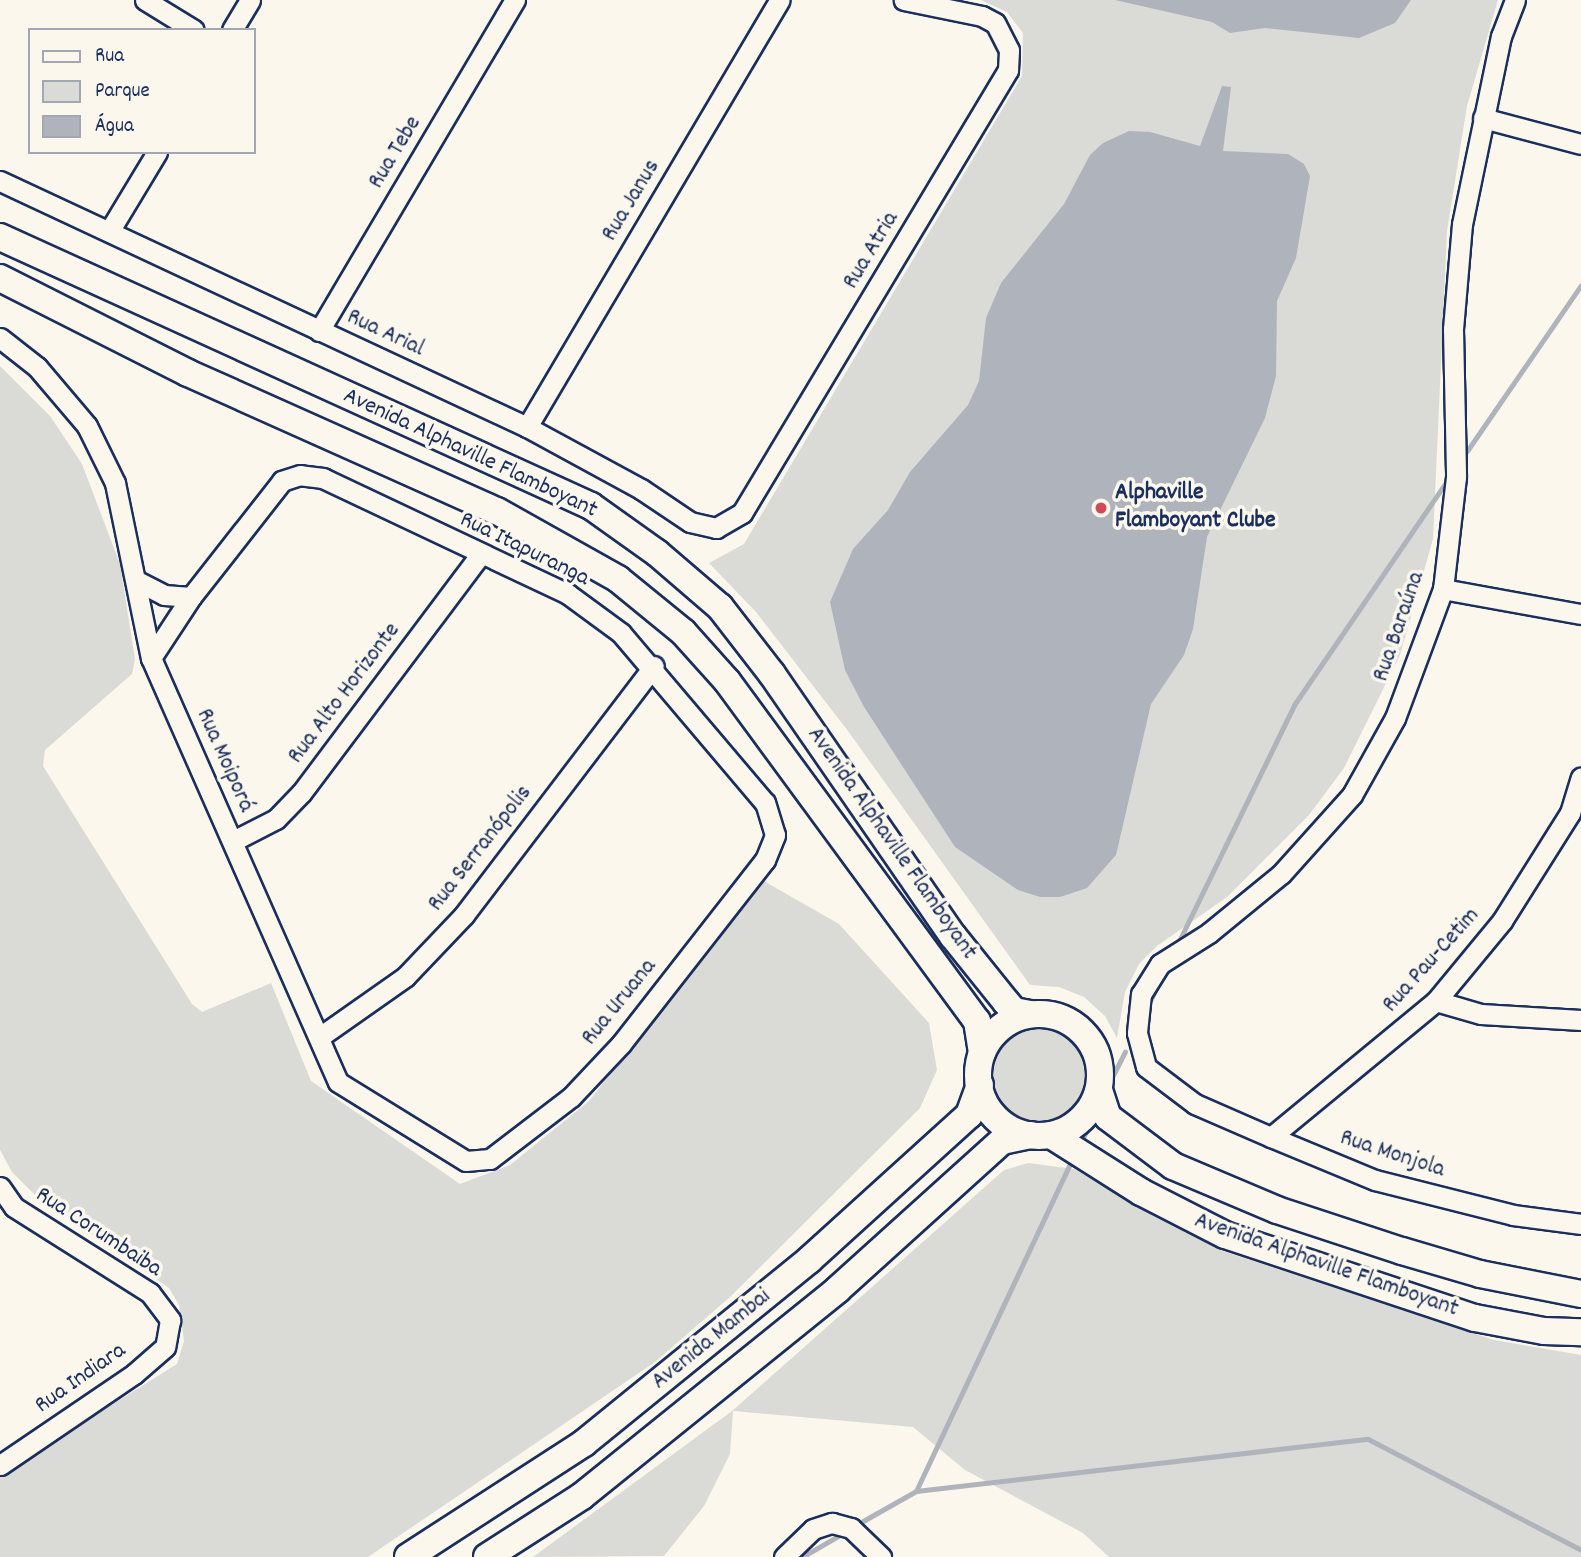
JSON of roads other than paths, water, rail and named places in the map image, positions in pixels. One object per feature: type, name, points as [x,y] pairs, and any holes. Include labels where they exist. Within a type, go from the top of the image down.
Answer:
[{"type":"street","points":[[145,0],[191,28]]},
{"type":"street","points":[[233,28],[250,0]]},
{"type":"street","name":"Rua Tebe","points":[[319,331],[515,0]]},
{"type":"street","name":"Rua Janus","points":[[527,427],[780,0]]},
{"type":"street","name":"Rua Atria","points":[[742,513],[1008,70],[1005,37],[982,16],[904,0]]},
{"type":"street","name":"Rua Baraúna","points":[[1195,1104],[1146,1067],[1137,1033],[1141,994],[1160,964],[1209,933],[1281,874],[1352,795],[1395,718],[1443,589],[1457,477],[1453,329],[1462,224],[1501,36],[1515,0]]},
{"type":"street","points":[[1483,118],[1581,144]]},
{"type":"street","points":[[110,230],[157,154]]},
{"type":"street","name":"Rua Arial","points":[[0,181],[110,230],[527,427],[705,528],[730,524],[742,513]]},
{"type":"street","name":"Avenida Alphaville Flamboyant","points":[[0,237],[592,506],[720,607],[772,674],[953,936],[1014,1011],[1029,1014]]},
{"type":"street","name":"Avenida Alphaville Flamboyant","points":[[0,278],[188,373],[497,511],[618,579],[692,642],[727,681],[977,1021],[982,1053]]},
{"type":"street","name":"Rua Moiporá","points":[[0,338],[37,367],[87,426],[115,483],[139,582],[151,658],[321,1036],[338,1082],[466,1161]]},
{"type":"street","points":[[497,511],[516,472]]},
{"type":"street","name":"Rua Itapuranga","points":[[191,597],[282,481],[300,475],[323,478],[479,556],[568,594],[621,633],[653,666],[765,803],[775,835]]},
{"type":"street","name":"Rua Alto Horizonte","points":[[233,841],[276,819],[302,792],[479,556]]},
{"type":"street","points":[[139,582],[164,595],[191,597],[151,658]]},
{"type":"street","points":[[1443,589],[1581,614]]},
{"type":"street","name":"Rua Serranópolis","points":[[321,1036],[405,977],[464,915],[653,666]]},
{"type":"street","name":"Rua Pau-Cetim","points":[[1271,1137],[1436,1001],[1502,921],[1575,813],[1581,778]]},
{"type":"street","name":"Rua Uruana","points":[[466,1161],[490,1159],[588,1080],[621,1044],[765,860],[775,835]]},
{"type":"street","points":[[1436,1001],[1482,1014],[1581,1020]]},
{"type":"street","points":[[1029,1014],[1051,1015],[1085,1035],[1101,1069],[1099,1090],[1090,1110],[1071,1127],[1040,1135],[1010,1128],[993,1115],[980,1086],[982,1053],[993,1034],[1010,1021],[1029,1014]]},
{"type":"street","name":"Avenida Mambai","points":[[408,1557],[584,1443],[810,1261],[969,1115],[980,1086]]},
{"type":"street","name":"Avenida Alphaville Flamboyant","points":[[1099,1090],[1108,1117],[1173,1166],[1277,1210],[1402,1251],[1480,1274],[1581,1294]]},
{"type":"street","name":"Rua Monjola","points":[[1195,1104],[1375,1180],[1513,1215],[1581,1224]]},
{"type":"street","name":"Avenida Alphaville Flamboyant","points":[[1040,1135],[1225,1236],[1475,1318],[1544,1331],[1581,1332]]},
{"type":"street","name":"Avenida Mambai","points":[[487,1557],[582,1496],[837,1290],[1002,1142],[1040,1135]]},
{"type":"street","name":"Rua Corumbaiba","points":[[0,1187],[7,1212],[150,1293],[170,1320]]},
{"type":"street","name":"Rua Indiara","points":[[0,1465],[165,1347],[170,1320]]},
{"type":"street","points":[[784,1557],[813,1529],[832,1523],[851,1528],[881,1557]]},
{"type":"water","points":[[1115,0],[1411,0],[1395,23],[1359,38],[1265,28],[1230,33],[1212,22]]},
{"type":"water","points":[[1222,86],[1231,87],[1223,151],[1288,154],[1304,164],[1310,176],[1296,258],[1277,301],[1276,376],[1265,418],[1207,537],[1193,629],[1184,655],[1151,704],[1116,855],[1087,888],[1060,897],[1040,897],[1018,890],[955,847],[864,707],[845,670],[830,602],[853,549],[888,510],[910,472],[968,405],[979,381],[986,318],[1001,283],[1064,204],[1090,155],[1103,143],[1129,131],[1150,132],[1200,146]]},
{"type":"waterway","points":[[1467,451],[1581,285]]},
{"type":"waterway","points":[[1180,939],[1294,705],[1445,484]]},
{"type":"waterway","points":[[1151,999],[1157,986]]},
{"type":"waterway","points":[[1110,1081],[1125,1052]]},
{"type":"waterway","points":[[1082,1140],[1090,1123]]},
{"type":"waterway","points":[[916,1491],[1073,1157]]},
{"type":"waterway","points":[[863,1521],[916,1491],[1368,1439],[1581,1550]]},
{"type":"waterway","points":[[802,1557],[840,1535]]},
{"type":"place","name":"Alphaville Flamboyant Clube","points":[[1101,508]]}]
